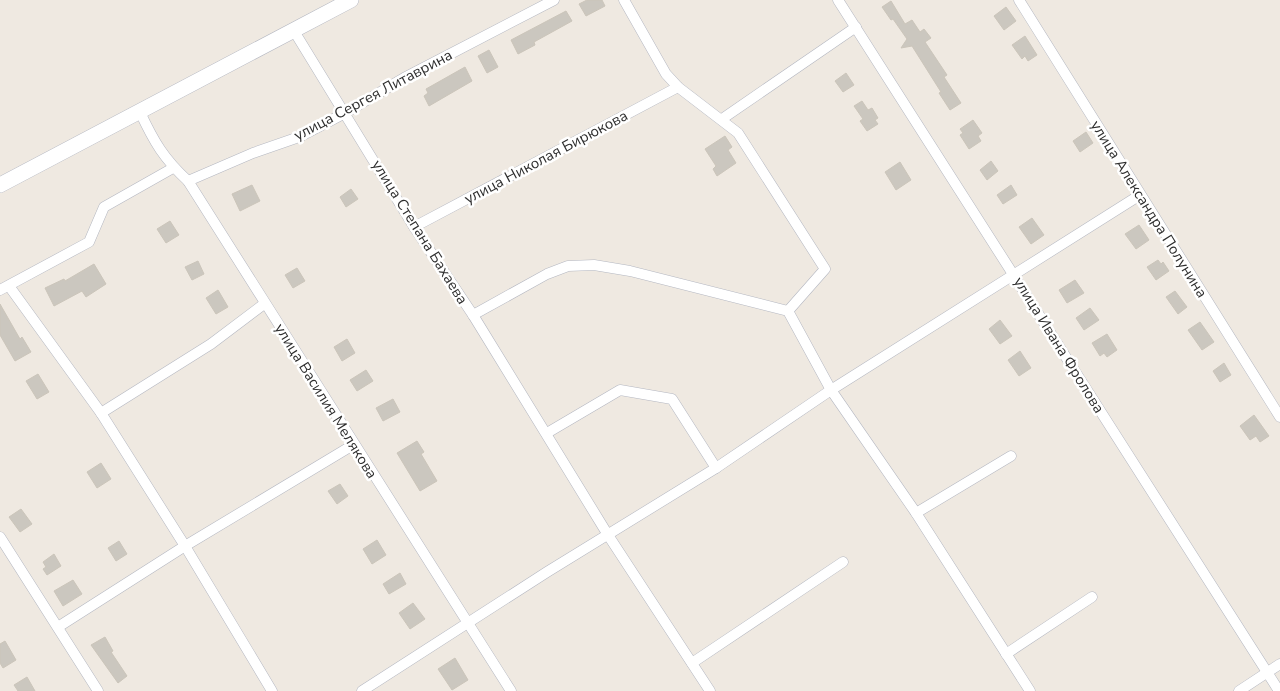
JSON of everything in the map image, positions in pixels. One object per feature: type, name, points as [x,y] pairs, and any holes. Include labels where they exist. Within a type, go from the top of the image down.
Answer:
[{"type":"main road","points":[[0,185],[351,0]]},
{"type":"street","name":"улица Сергея Литаврина","points":[[188,182],[252,153],[299,137],[345,113],[404,78],[554,0]]},
{"type":"street","points":[[624,0],[666,74],[678,87],[738,133],[825,269],[788,312]]},
{"type":"street","name":"улица Ивана Фролова","points":[[838,0],[1268,672],[1278,691]]},
{"type":"street","name":"улица Александра Полунина","points":[[1018,0],[1280,417]]},
{"type":"street","points":[[722,119],[856,27]]},
{"type":"street","name":"улица Степана Бахаева","points":[[294,31],[414,227],[473,315],[547,433],[608,535],[710,691]]},
{"type":"street","name":"улица Николая Бирюкова","points":[[414,227],[678,87]]},
{"type":"street","name":"улица Василия Мелякова","points":[[140,112],[156,145],[188,182],[353,445],[511,691]]},
{"type":"street","points":[[174,168],[104,208],[89,242],[5,288],[100,413],[185,546],[272,691]]},
{"type":"street","points":[[362,691],[716,468],[831,390],[1140,196]]},
{"type":"street","points":[[473,315],[547,274],[568,266],[594,265],[630,271],[788,312],[831,390],[916,513],[1030,691]]},
{"type":"street","points":[[100,413],[211,344],[264,304]]},
{"type":"street","points":[[547,433],[620,390],[672,399],[716,468]]},
{"type":"street","points":[[58,627],[185,546],[353,445]]},
{"type":"street","points":[[916,513],[1011,456]]},
{"type":"street","points":[[0,537],[98,691]]},
{"type":"street","points":[[692,663],[843,562]]},
{"type":"street","points":[[1006,654],[1092,597]]},
{"type":"street","points":[[1239,691],[1280,664]]},
{"type":"building","points":[[587,0],[602,0],[605,6],[586,16],[579,4]]},
{"type":"building","points":[[891,1],[905,24],[912,20],[920,32],[924,29],[931,38],[925,42],[947,75],[944,77],[961,103],[950,110],[912,46],[901,48],[907,39],[882,7]]},
{"type":"building","points":[[1006,7],[1016,21],[1004,30],[994,16]]},
{"type":"building","points":[[566,11],[572,21],[534,42],[535,45],[518,54],[511,40]]},
{"type":"building","points":[[1025,36],[1037,55],[1028,61],[1025,56],[1022,59],[1012,45]]},
{"type":"building","points":[[489,50],[498,67],[487,73],[478,56]]},
{"type":"building","points":[[465,67],[472,81],[429,106],[424,96],[428,93],[426,89]]},
{"type":"building","points":[[846,73],[854,85],[843,92],[835,81]]},
{"type":"building","points":[[862,101],[868,110],[872,108],[878,118],[875,120],[878,124],[867,131],[860,121],[863,119],[854,106]]},
{"type":"building","points":[[973,120],[982,133],[978,136],[981,141],[969,149],[960,135],[963,133],[960,129]]},
{"type":"building","points":[[1086,132],[1093,143],[1080,152],[1073,141]]},
{"type":"building","points":[[725,136],[732,147],[728,150],[736,163],[717,176],[713,169],[716,166],[705,149]]},
{"type":"building","points":[[991,161],[998,171],[987,180],[980,170]]},
{"type":"building","points":[[900,162],[911,180],[896,190],[885,172]]},
{"type":"building","points":[[252,185],[260,201],[240,211],[232,194]]},
{"type":"building","points":[[1011,185],[1017,195],[1003,204],[997,195]]},
{"type":"building","points":[[351,189],[358,199],[346,207],[340,197]]},
{"type":"building","points":[[1032,218],[1044,235],[1031,244],[1019,227]]},
{"type":"building","points":[[170,221],[179,235],[166,243],[157,229]]},
{"type":"building","points":[[1139,225],[1149,240],[1136,249],[1125,234]]},
{"type":"building","points":[[1158,260],[1161,264],[1163,262],[1169,271],[1156,280],[1147,267]]},
{"type":"building","points":[[198,261],[204,274],[192,280],[185,267]]},
{"type":"building","points":[[94,264],[106,284],[86,297],[82,291],[54,306],[45,288],[64,279],[65,281]]},
{"type":"building","points":[[297,268],[305,281],[293,288],[285,275]]},
{"type":"building","points":[[1075,280],[1084,293],[1067,303],[1059,290]]},
{"type":"building","points":[[218,290],[228,307],[216,314],[206,298]]},
{"type":"building","points":[[1175,291],[1187,307],[1178,314],[1166,297]]},
{"type":"building","points":[[0,304],[20,339],[22,337],[31,352],[15,361],[0,335]]},
{"type":"building","points":[[1090,308],[1099,320],[1084,330],[1076,318]]},
{"type":"building","points":[[1000,320],[1012,336],[1000,344],[989,329]]},
{"type":"building","points":[[1200,322],[1214,342],[1202,350],[1188,330]]},
{"type":"building","points":[[1107,334],[1117,350],[1107,357],[1104,353],[1100,356],[1092,343]]},
{"type":"building","points":[[347,339],[355,353],[342,361],[334,347]]},
{"type":"building","points":[[1020,351],[1031,368],[1019,376],[1008,360]]},
{"type":"building","points":[[1224,363],[1231,375],[1220,382],[1213,371]]},
{"type":"building","points":[[366,370],[373,381],[357,391],[350,380]]},
{"type":"building","points":[[38,374],[49,392],[37,399],[26,381]]},
{"type":"building","points":[[393,399],[400,412],[383,421],[376,408]]},
{"type":"building","points":[[1254,415],[1269,436],[1260,442],[1256,436],[1250,440],[1240,426]]},
{"type":"building","points":[[417,441],[424,452],[421,454],[437,481],[420,491],[397,453]]},
{"type":"building","points":[[101,463],[111,479],[97,488],[87,472]]},
{"type":"building","points":[[340,484],[348,496],[337,504],[328,491]]},
{"type":"building","points":[[21,509],[32,524],[20,532],[9,517]]},
{"type":"building","points":[[377,540],[386,555],[372,564],[363,549]]},
{"type":"building","points":[[119,541],[127,554],[116,561],[108,548]]},
{"type":"building","points":[[54,554],[61,566],[47,575],[43,569],[46,567],[43,562]]},
{"type":"building","points":[[400,573],[406,584],[389,594],[383,584]]},
{"type":"building","points":[[73,580],[82,594],[63,606],[54,591]]},
{"type":"building","points":[[413,603],[425,619],[410,629],[399,613]]},
{"type":"building","points":[[105,637],[113,651],[111,652],[127,676],[118,683],[91,645]]},
{"type":"building","points":[[5,641],[16,660],[3,668],[0,663],[0,644]]},
{"type":"building","points":[[455,658],[468,680],[452,690],[438,669]]},
{"type":"building","points":[[27,677],[35,691],[18,691],[14,685]]}]
